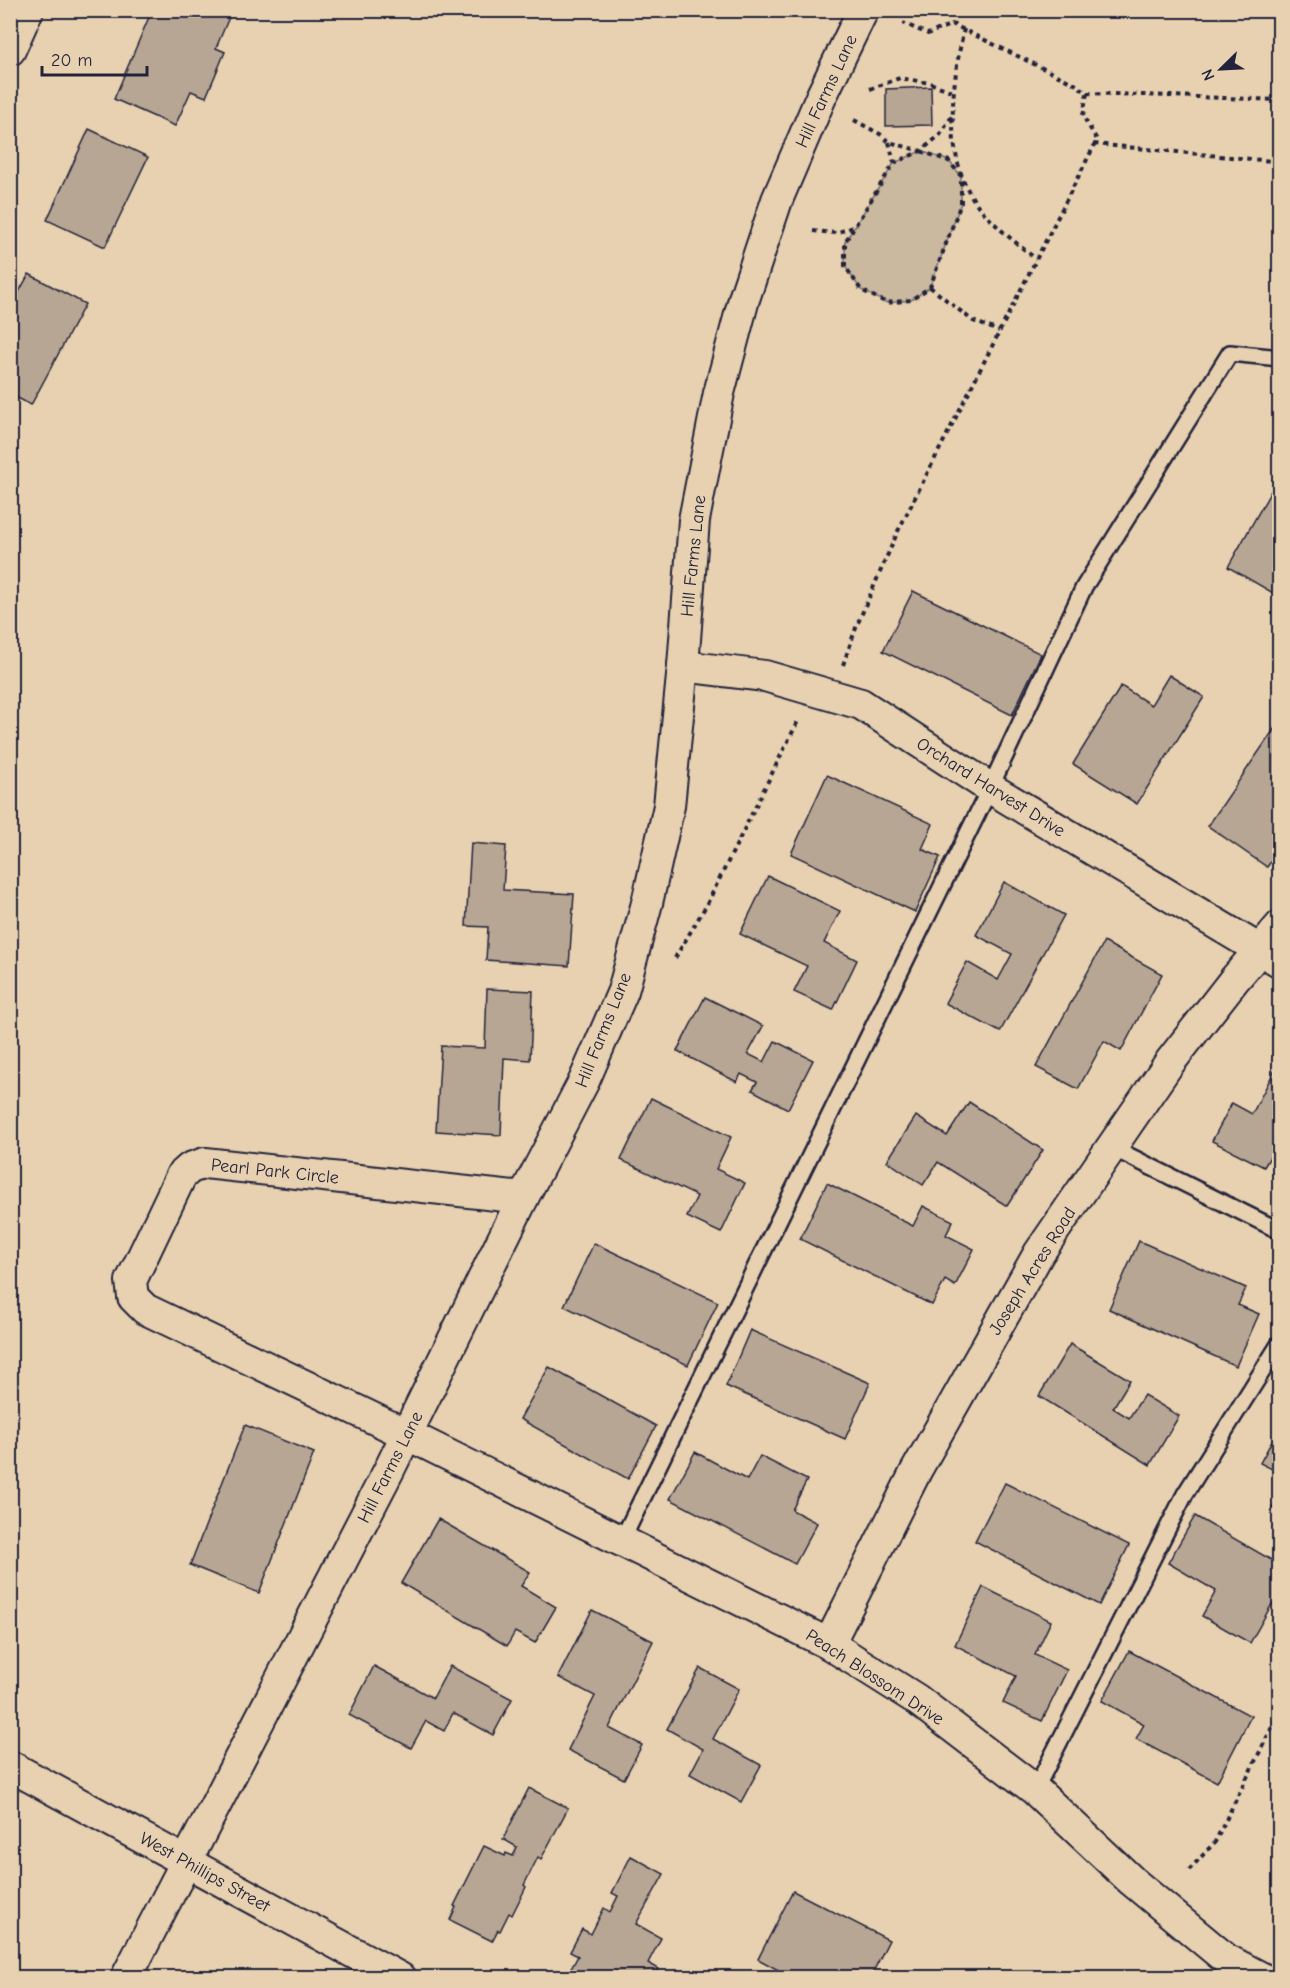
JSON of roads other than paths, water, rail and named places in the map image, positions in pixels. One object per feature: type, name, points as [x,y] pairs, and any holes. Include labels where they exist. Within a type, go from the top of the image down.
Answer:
[{"type":"street","points":[[10,50],[28,10]]},
{"type":"street","name":"Hill Farms Lane","points":[[126,1977],[406,1434],[584,1081],[623,991],[647,903],[669,806],[694,520],[719,393],[744,299],[777,200],[821,97],[863,10]]},
{"type":"street","name":"Orchard Harvest Drive","points":[[682,666],[765,676],[861,704],[990,789],[1269,957]]},
{"type":"street","name":"Joseph Acres Road","points":[[830,1644],[916,1471],[1040,1253],[1170,1062],[1269,957],[1280,926]]},
{"type":"street","name":"Pearl Park Circle","points":[[406,1434],[145,1309],[133,1297],[131,1281],[181,1176],[190,1168],[205,1163],[523,1198]]},
{"type":"street","name":"Peach Blossom Drive","points":[[406,1434],[830,1644],[916,1699],[1035,1790],[1132,1881],[1226,1959],[1262,1977]]},
{"type":"street","name":"West Phillips Street","points":[[10,1766],[397,1977]]},
{"type":"lane","points":[[622,1540],[990,789],[1084,587],[1230,353],[1280,358]]},
{"type":"lane","points":[[1111,1147],[1280,1231]]},
{"type":"lane","points":[[1035,1790],[1185,1494],[1280,1343]]}]
